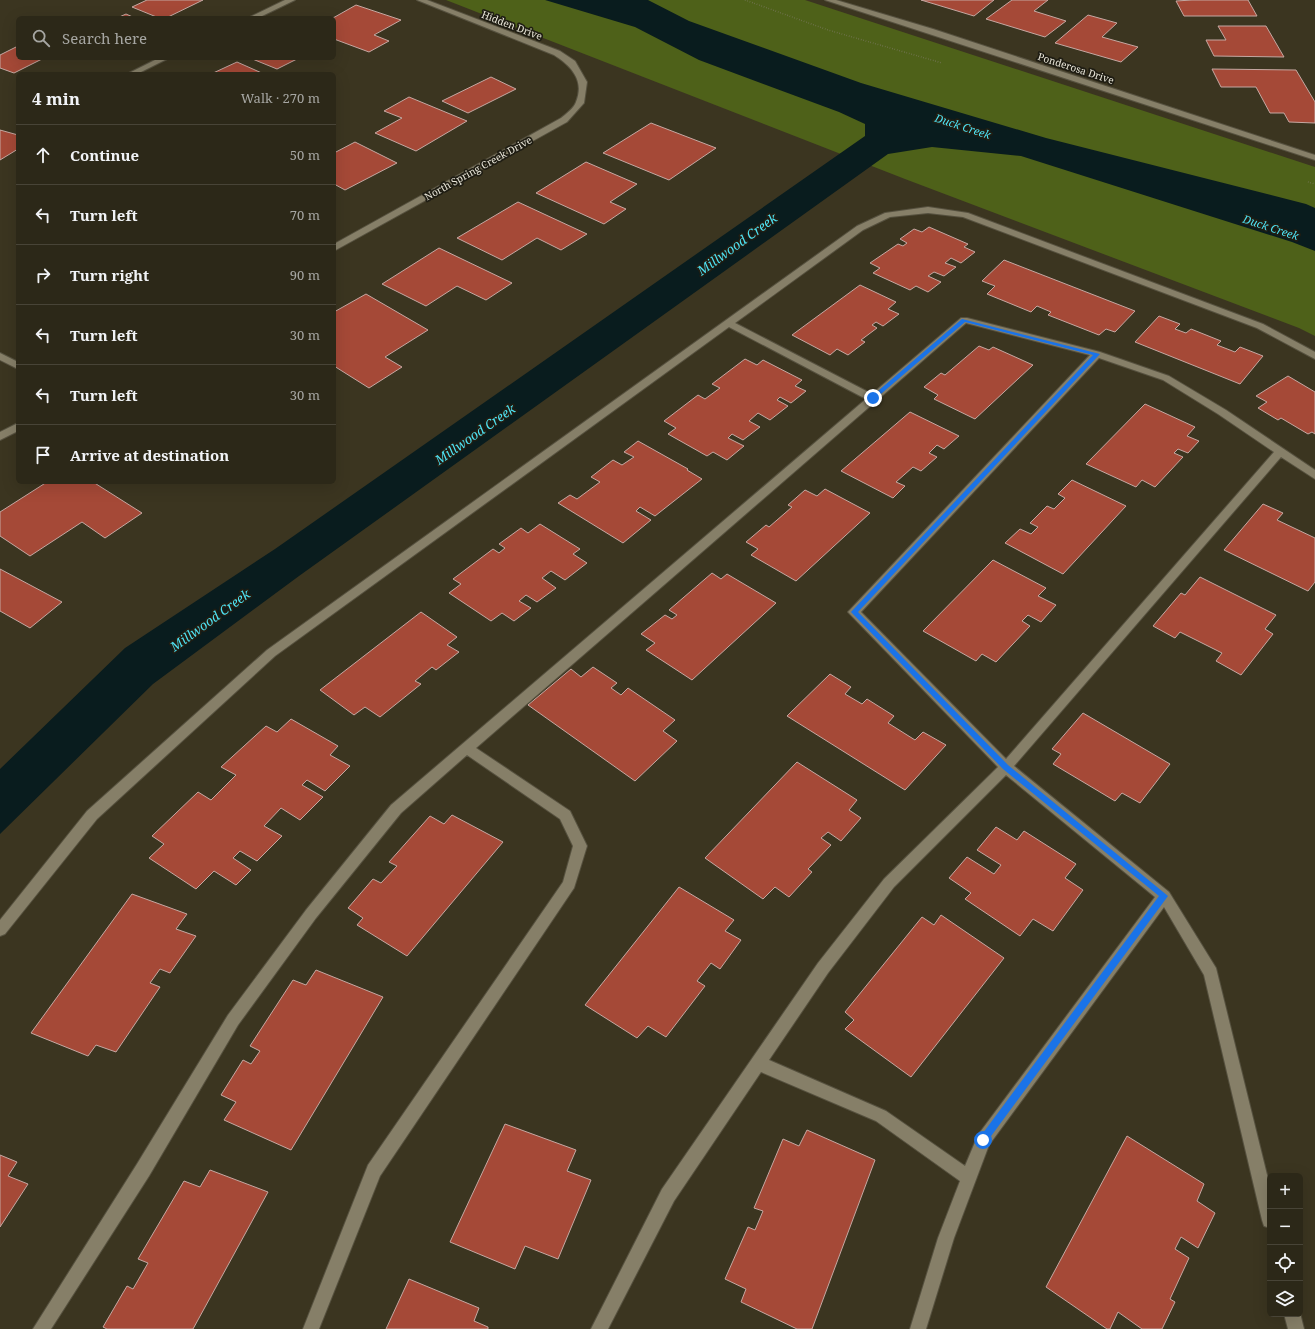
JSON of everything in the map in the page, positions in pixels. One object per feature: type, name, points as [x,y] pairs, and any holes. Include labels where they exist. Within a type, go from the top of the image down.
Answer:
[{"type":"street","points":[[256,16],[291,0]]},
{"type":"street","name":"Hidden Drive","points":[[420,0],[557,53],[572,63]]},
{"type":"street","name":"Ponderosa Drive","points":[[829,0],[930,31],[1315,158]]},
{"type":"street","points":[[135,72],[161,60]]},
{"type":"street","name":"North Spring Creek Drive","points":[[336,247],[564,120],[580,104],[583,82],[572,63]]},
{"type":"street","points":[[0,930],[92,815],[271,654],[860,228],[888,215],[928,210],[965,215],[1260,326],[1315,356]]},
{"type":"street","points":[[41,1329],[143,1170],[238,1014],[311,914],[396,809],[964,320],[1097,354],[1166,378],[1222,412],[1315,475]]},
{"type":"street","points":[[729,323],[873,398]]},
{"type":"street","points":[[1097,354],[854,612],[1006,767],[1164,896],[1211,973],[1267,1209]]},
{"type":"street","points":[[0,356],[16,365]]},
{"type":"street","points":[[0,437],[16,427]]},
{"type":"street","points":[[599,1329],[668,1195],[823,968],[889,883],[1006,767],[1281,451]]},
{"type":"street","points":[[311,1329],[374,1171],[569,884],[580,846],[565,815],[467,748]]},
{"type":"street","points":[[918,1329],[946,1238],[983,1140],[1164,896]]},
{"type":"street","points":[[758,1063],[881,1116],[968,1178]]},
{"type":"street","points":[[1293,1317],[1296,1329]]},
{"type":"green space","points":[[446,0],[805,0],[1315,167],[1315,336],[1299,328],[905,179]]},
{"type":"water","points":[[545,0],[648,0],[689,21],[861,83],[1046,138],[1306,204],[1315,208],[1315,251],[1292,242],[1021,156],[932,147],[888,154],[299,576],[153,684],[0,834],[0,769],[125,648],[275,549],[865,136],[865,124],[839,112],[699,60],[635,27]]},
{"type":"building","points":[[147,0],[203,0],[170,16],[154,16],[132,7]]},
{"type":"building","points":[[921,0],[994,0],[974,16]]},
{"type":"building","points":[[1012,0],[1048,0],[1034,11],[1066,21],[1045,37],[986,19]]},
{"type":"building","points":[[1248,0],[1257,16],[1184,16],[1176,1]]},
{"type":"building","points":[[356,5],[401,20],[374,35],[389,41],[369,52],[336,40],[336,16]]},
{"type":"building","points":[[1088,15],[1117,23],[1102,37],[1138,47],[1121,62],[1055,43]]},
{"type":"building","points":[[1218,26],[1266,26],[1284,57],[1214,56],[1206,40],[1226,40]]},
{"type":"building","points":[[16,47],[16,60],[40,60],[14,73],[0,68],[0,55]]},
{"type":"building","points":[[255,60],[295,60],[277,69]]},
{"type":"building","points":[[237,62],[260,72],[215,72]]},
{"type":"building","points":[[1212,69],[1296,70],[1315,102],[1315,123],[1289,122],[1284,113],[1270,113],[1256,87],[1221,87]]},
{"type":"building","points":[[491,77],[516,89],[468,113],[442,101]]},
{"type":"building","points":[[409,97],[467,121],[416,151],[375,133],[402,118],[384,111]]},
{"type":"building","points":[[651,123],[716,148],[669,180],[603,153]]},
{"type":"building","points":[[0,130],[16,134],[16,150],[0,160]]},
{"type":"building","points":[[355,142],[397,163],[345,190],[336,185],[336,152]]},
{"type":"building","points":[[586,162],[637,184],[610,202],[626,209],[604,224],[536,193]]},
{"type":"building","points":[[518,202],[587,234],[561,250],[537,238],[502,260],[457,238]]},
{"type":"building","points":[[929,227],[968,244],[964,247],[975,252],[961,263],[951,258],[945,263],[956,267],[944,276],[934,272],[928,276],[941,282],[928,292],[916,286],[910,290],[873,273],[880,268],[870,263],[898,244],[903,246],[907,243],[900,239],[914,229],[922,232]]},
{"type":"building","points":[[439,248],[512,283],[486,300],[457,286],[426,306],[382,284]]},
{"type":"building","points":[[1004,260],[1135,311],[1115,332],[1106,329],[1099,335],[1048,315],[1051,312],[1037,306],[1031,312],[987,294],[995,286],[982,281]]},
{"type":"building","points":[[860,285],[896,302],[888,309],[899,314],[883,326],[876,322],[872,325],[877,328],[861,340],[865,342],[848,355],[837,349],[830,355],[792,335]]},
{"type":"building","points":[[366,294],[428,330],[385,357],[402,367],[369,388],[336,367],[336,311]]},
{"type":"building","points":[[1159,316],[1180,324],[1175,329],[1186,333],[1191,329],[1221,341],[1217,345],[1235,352],[1240,347],[1263,356],[1240,384],[1135,342]]},
{"type":"building","points":[[979,346],[989,350],[993,347],[1033,365],[975,419],[934,399],[938,395],[924,387],[941,373],[945,375]]},
{"type":"building","points":[[745,359],[757,365],[763,360],[802,380],[795,386],[806,391],[791,403],[780,397],[777,400],[788,406],[770,420],[758,413],[749,421],[760,427],[743,440],[732,434],[728,438],[744,446],[727,460],[713,452],[707,456],[668,434],[676,428],[664,421],[698,395],[705,399],[720,388],[712,384]]},
{"type":"building","points":[[1288,376],[1315,392],[1315,434],[1312,432],[1308,434],[1281,418],[1278,420],[1258,408],[1267,402],[1256,396]]},
{"type":"building","points":[[1145,404],[1195,427],[1187,436],[1199,441],[1188,453],[1178,449],[1174,453],[1183,457],[1155,487],[1142,480],[1136,487],[1086,464]]},
{"type":"building","points":[[910,412],[959,436],[944,449],[937,445],[929,453],[937,457],[921,471],[913,467],[896,482],[905,486],[893,498],[841,471]]},
{"type":"building","points":[[638,441],[688,469],[687,470],[702,479],[655,516],[640,507],[636,511],[651,520],[623,543],[558,503],[570,495],[577,499],[600,482],[591,477],[613,460],[622,465],[634,457],[624,452]]},
{"type":"building","points":[[1072,480],[1126,506],[1063,574],[1005,543],[1020,529],[1031,534],[1038,527],[1030,523],[1047,506],[1054,509],[1065,498],[1058,494]]},
{"type":"building","points":[[44,484],[96,484],[142,513],[105,538],[82,522],[30,556],[0,536],[0,512]]},
{"type":"building","points":[[825,489],[870,513],[796,581],[751,555],[758,549],[746,542],[766,525],[769,527],[792,507],[788,505],[805,490],[817,496]]},
{"type":"building","points":[[1263,504],[1283,513],[1277,520],[1315,538],[1315,582],[1308,591],[1224,550]]},
{"type":"building","points":[[540,524],[580,549],[573,554],[587,563],[565,580],[551,571],[542,578],[556,588],[537,602],[526,595],[519,601],[531,608],[514,621],[502,613],[491,621],[449,593],[461,584],[453,579],[493,549],[499,553],[505,548],[499,544],[521,528],[528,533]]},
{"type":"building","points":[[993,560],[1046,588],[1038,596],[1056,605],[1041,622],[1028,615],[1022,621],[1030,626],[996,662],[982,654],[976,661],[923,631]]},
{"type":"building","points":[[0,569],[62,602],[30,628],[0,611]]},
{"type":"building","points":[[712,573],[721,579],[727,574],[776,603],[692,680],[646,650],[655,643],[641,634],[665,615],[672,619],[677,615],[669,610]]},
{"type":"building","points":[[1200,577],[1276,615],[1265,629],[1273,634],[1241,675],[1216,661],[1222,653],[1180,632],[1175,638],[1153,626],[1181,593],[1185,595]]},
{"type":"building","points":[[421,612],[457,637],[447,645],[459,652],[436,670],[432,667],[415,681],[421,684],[380,717],[365,707],[354,715],[320,690]]},
{"type":"building","points":[[593,667],[617,683],[611,688],[621,695],[628,688],[675,720],[663,731],[677,741],[635,781],[528,705],[571,669],[581,677]]},
{"type":"building","points":[[830,674],[851,687],[845,694],[862,704],[867,699],[894,716],[888,723],[915,740],[923,732],[946,745],[905,790],[787,716]]},
{"type":"building","points":[[1083,713],[1170,764],[1140,803],[1122,793],[1115,801],[1053,764],[1061,754],[1052,749]]},
{"type":"building","points":[[291,719],[338,746],[330,755],[350,766],[325,791],[307,780],[302,785],[323,797],[300,820],[281,808],[264,826],[282,836],[257,861],[240,851],[233,858],[251,870],[236,885],[214,871],[196,889],[149,858],[164,844],[152,836],[198,792],[211,800],[236,775],[221,767],[266,726],[277,732]]},
{"type":"building","points":[[797,762],[857,800],[849,810],[861,818],[841,841],[828,832],[821,838],[831,845],[808,869],[812,872],[789,897],[775,887],[763,899],[705,858]]},
{"type":"building","points":[[452,815],[503,842],[407,956],[357,925],[363,918],[348,908],[373,879],[381,883],[397,866],[389,862],[430,816],[444,824]]},
{"type":"building","points":[[996,827],[1017,840],[1024,831],[1076,864],[1065,878],[1083,890],[1053,931],[1033,919],[1020,936],[965,899],[971,893],[949,878],[967,857],[994,874],[1001,865],[977,850]]},
{"type":"building","points":[[679,887],[734,920],[725,931],[741,940],[720,969],[711,963],[697,981],[705,986],[666,1037],[648,1026],[637,1038],[585,1005]]},
{"type":"building","points":[[132,894],[187,914],[176,929],[196,936],[170,973],[160,969],[150,983],[160,987],[116,1052],[96,1045],[88,1056],[31,1033]]},
{"type":"building","points":[[941,915],[1004,958],[911,1077],[845,1029],[854,1020],[845,1012],[922,917],[934,925]]},
{"type":"building","points":[[316,970],[383,997],[291,1150],[224,1120],[236,1102],[221,1095],[243,1060],[251,1064],[260,1051],[250,1046],[293,980],[306,985]]},
{"type":"building","points":[[505,1124],[576,1150],[567,1171],[591,1180],[558,1259],[525,1246],[515,1269],[450,1242]]},
{"type":"building","points":[[807,1130],[875,1160],[812,1329],[797,1329],[741,1302],[746,1289],[725,1279],[748,1227],[755,1230],[763,1211],[754,1208],[783,1139],[799,1146]]},
{"type":"building","points":[[1127,1136],[1204,1184],[1197,1201],[1215,1213],[1198,1248],[1181,1237],[1175,1249],[1189,1258],[1170,1299],[1175,1302],[1162,1329],[1142,1329],[1118,1312],[1110,1329],[1107,1329],[1046,1287]]},
{"type":"building","points":[[0,1155],[17,1162],[8,1176],[28,1184],[0,1227]]},
{"type":"building","points":[[210,1170],[268,1192],[193,1329],[107,1329],[103,1327],[127,1286],[133,1289],[148,1263],[138,1259],[184,1181],[200,1187]]},
{"type":"building","points":[[409,1279],[479,1308],[474,1321],[488,1327],[488,1329],[386,1329]]},
{"type":"route","points":[[873,398],[964,320],[1051,341],[1097,354],[854,612],[1006,767],[1164,896],[983,1140]]},
{"type":"water label","name":"Duck Creek","points":[[963,126]]},
{"type":"water label","name":"Duck Creek","points":[[1271,227]]},
{"type":"water label","name":"Millwood Creek","points":[[737,244]]},
{"type":"water label","name":"Millwood Creek","points":[[475,434]]},
{"type":"water label","name":"Millwood Creek","points":[[210,620]]}]
